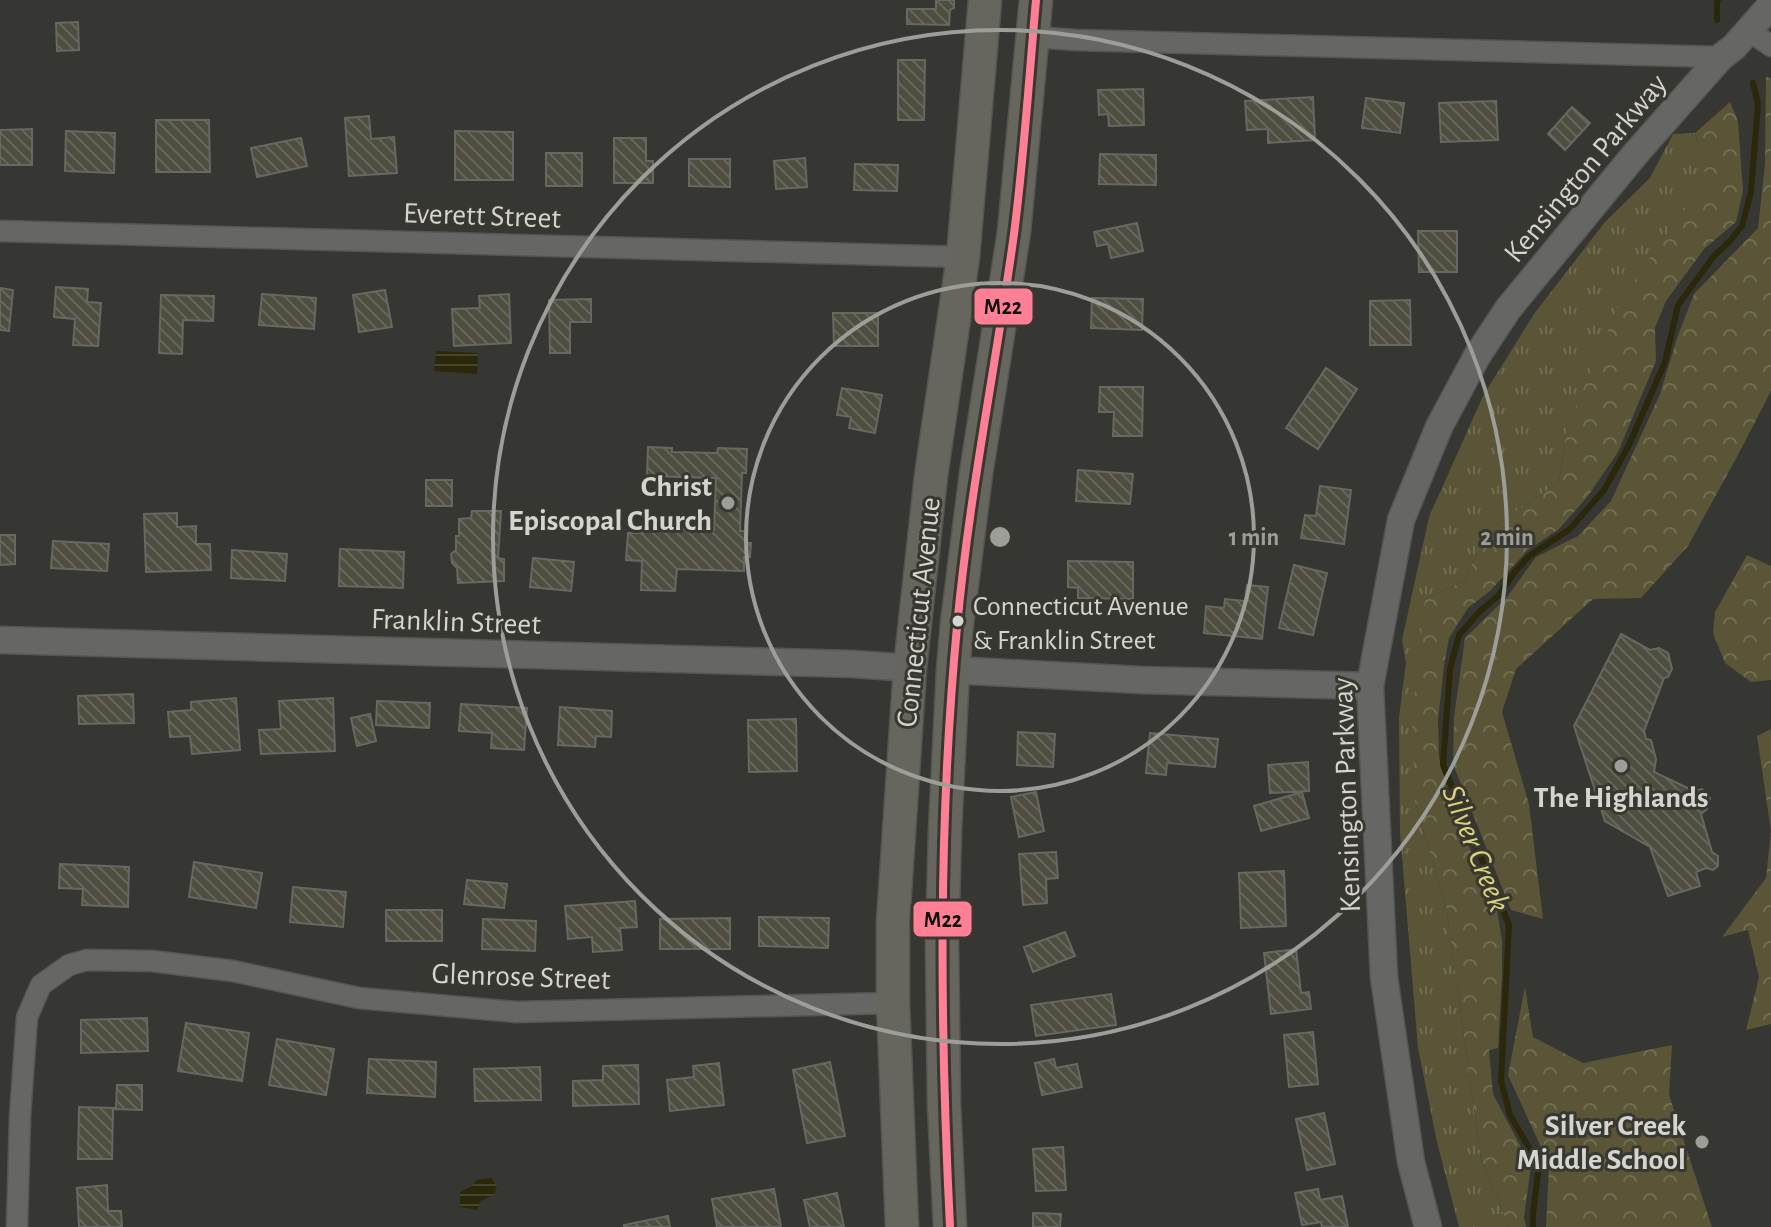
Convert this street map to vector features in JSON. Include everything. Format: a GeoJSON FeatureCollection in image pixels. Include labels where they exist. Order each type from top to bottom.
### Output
{"type":"FeatureCollection","features":[{"type":"Feature","properties":{"kind":"main road","name":"Connecticut Avenue"},"geometry":{"type":"LineString","coordinates":[[902,1227],[893,922],[910,668],[931,476],[963,257],[985,0]]}},
{"type":"Feature","properties":{"kind":"main road","name":"Connecticut Avenue"},"geometry":{"type":"LineString","coordinates":[[950,1227],[942,1003],[945,830],[953,670],[976,474],[1014,232],[1036,0]]}},
{"type":"Feature","properties":{"kind":"main road"},"geometry":{"type":"LineString","coordinates":[[923,544],[933,565],[928,631],[930,653],[939,665],[953,670]]}},
{"type":"Feature","properties":{"kind":"main road"},"geometry":{"type":"LineString","coordinates":[[910,668],[920,673],[929,706],[925,795],[945,830]]}},
{"type":"Feature","properties":{"kind":"street","name":"Kensington Parkway"},"geometry":{"type":"LineString","coordinates":[[1428,1227],[1411,1162],[1384,977],[1370,686],[1401,520],[1439,427],[1477,356],[1508,309],[1637,152],[1771,5]]}},
{"type":"Feature","properties":{"kind":"street"},"geometry":{"type":"LineString","coordinates":[[1748,30],[1771,46]]}},
{"type":"Feature","properties":{"kind":"street"},"geometry":{"type":"LineString","coordinates":[[1034,37],[1721,57]]}},
{"type":"Feature","properties":{"kind":"street","name":"Everett Street"},"geometry":{"type":"LineString","coordinates":[[0,231],[963,257]]}},
{"type":"Feature","properties":{"kind":"street","name":"Franklin Street"},"geometry":{"type":"LineString","coordinates":[[0,640],[910,668]]}},
{"type":"Feature","properties":{"kind":"street"},"geometry":{"type":"LineString","coordinates":[[953,670],[1141,680],[1370,686]]}},
{"type":"Feature","properties":{"kind":"street","name":"Glenrose Street"},"geometry":{"type":"LineString","coordinates":[[17,1227],[10,1116],[27,1017],[41,985],[69,965],[87,960],[152,961],[233,971],[359,998],[516,1012],[893,1003]]}},
{"type":"Feature","properties":{"kind":"green space"},"geometry":{"type":"Polygon","coordinates":[[[1766,76],[1771,79],[1771,391],[1688,546],[1641,598],[1593,599],[1516,669],[1502,712],[1529,804],[1543,919],[1511,910],[1453,764],[1454,717],[1465,638],[1507,597],[1536,557],[1578,536],[1611,501],[1660,394],[1694,294],[1758,228],[1765,164],[1766,76]]]}},
{"type":"Feature","properties":{"kind":"green space"},"geometry":{"type":"Polygon","coordinates":[[[1730,102],[1738,121],[1743,191],[1736,222],[1704,249],[1666,301],[1655,328],[1656,361],[1618,452],[1588,496],[1559,529],[1528,550],[1490,591],[1468,608],[1449,638],[1438,721],[1439,757],[1452,808],[1497,910],[1502,940],[1502,976],[1498,1048],[1489,1050],[1493,1094],[1531,1166],[1524,1217],[1526,1227],[1509,1227],[1481,1159],[1446,906],[1415,802],[1412,718],[1425,599],[1464,581],[1488,531],[1559,482],[1567,428],[1620,302],[1707,181],[1695,133],[1730,102]]]}},
{"type":"Feature","properties":{"kind":"green space"},"geometry":{"type":"Polygon","coordinates":[[[1695,133],[1708,181],[1672,226],[1567,428],[1559,482],[1488,531],[1464,581],[1425,599],[1415,802],[1446,906],[1481,1159],[1509,1227],[1459,1227],[1437,1142],[1418,1048],[1400,833],[1399,717],[1406,663],[1402,640],[1429,517],[1483,396],[1534,314],[1605,222],[1650,178],[1673,134],[1695,133]]]}},
{"type":"Feature","properties":{"kind":"green space"},"geometry":{"type":"Polygon","coordinates":[[[1747,555],[1771,566],[1771,680],[1751,682],[1725,663],[1713,633],[1715,612],[1747,555]]]}},
{"type":"Feature","properties":{"kind":"green space"},"geometry":{"type":"Polygon","coordinates":[[[1771,729],[1771,831],[1757,736],[1771,729]]]}},
{"type":"Feature","properties":{"kind":"green space"},"geometry":{"type":"Polygon","coordinates":[[[1771,831],[1771,1024],[1746,1030],[1759,977],[1748,930],[1722,937],[1766,878],[1771,831]]]}},
{"type":"Feature","properties":{"kind":"green space"},"geometry":{"type":"Polygon","coordinates":[[[1525,987],[1533,1037],[1583,1063],[1672,1045],[1669,1095],[1712,1227],[1546,1227],[1549,1165],[1508,1075],[1525,987]]]}},
{"type":"Feature","properties":{"kind":"shaded area"},"geometry":{"type":"Polygon","coordinates":[[[436,351],[478,353],[477,374],[434,371],[436,351]]]}},
{"type":"Feature","properties":{"kind":"shaded area"},"geometry":{"type":"Polygon","coordinates":[[[491,1178],[497,1186],[494,1195],[481,1201],[477,1210],[460,1207],[460,1192],[476,1180],[491,1178]]]}},
{"type":"Feature","properties":{"kind":"building"},"geometry":{"type":"Polygon","coordinates":[[[936,0],[954,0],[949,25],[907,24],[907,9],[936,9],[936,0]]]}},
{"type":"Feature","properties":{"kind":"building"},"geometry":{"type":"Polygon","coordinates":[[[78,22],[79,50],[57,51],[56,23],[78,22]]]}},
{"type":"Feature","properties":{"kind":"building"},"geometry":{"type":"Polygon","coordinates":[[[898,60],[925,60],[924,120],[898,120],[898,60]]]}},
{"type":"Feature","properties":{"kind":"building"},"geometry":{"type":"Polygon","coordinates":[[[1143,89],[1144,125],[1109,126],[1108,114],[1099,115],[1098,90],[1143,89]]]}},
{"type":"Feature","properties":{"kind":"building"},"geometry":{"type":"Polygon","coordinates":[[[1313,97],[1315,140],[1268,143],[1268,129],[1247,130],[1245,101],[1313,97]]]}},
{"type":"Feature","properties":{"kind":"building"},"geometry":{"type":"Polygon","coordinates":[[[1366,98],[1404,103],[1400,133],[1362,128],[1366,98]]]}},
{"type":"Feature","properties":{"kind":"building"},"geometry":{"type":"Polygon","coordinates":[[[1496,101],[1498,140],[1441,142],[1439,103],[1496,101]]]}},
{"type":"Feature","properties":{"kind":"building"},"geometry":{"type":"Polygon","coordinates":[[[1572,107],[1590,123],[1565,150],[1548,134],[1572,107]]]}},
{"type":"Feature","properties":{"kind":"building"},"geometry":{"type":"Polygon","coordinates":[[[369,116],[371,139],[394,137],[397,173],[349,176],[345,118],[369,116]]]}},
{"type":"Feature","properties":{"kind":"building"},"geometry":{"type":"Polygon","coordinates":[[[156,120],[209,120],[210,172],[156,172],[156,120]]]}},
{"type":"Feature","properties":{"kind":"building"},"geometry":{"type":"Polygon","coordinates":[[[32,129],[32,165],[0,165],[0,130],[32,129]]]}},
{"type":"Feature","properties":{"kind":"building"},"geometry":{"type":"Polygon","coordinates":[[[66,131],[115,133],[114,173],[65,171],[66,131]]]}},
{"type":"Feature","properties":{"kind":"building"},"geometry":{"type":"Polygon","coordinates":[[[455,131],[513,132],[513,180],[455,180],[455,131]]]}},
{"type":"Feature","properties":{"kind":"building"},"geometry":{"type":"Polygon","coordinates":[[[301,138],[307,166],[257,177],[251,148],[301,138]]]}},
{"type":"Feature","properties":{"kind":"building"},"geometry":{"type":"Polygon","coordinates":[[[614,138],[646,138],[646,161],[653,161],[653,183],[614,183],[614,138]]]}},
{"type":"Feature","properties":{"kind":"building"},"geometry":{"type":"Polygon","coordinates":[[[546,153],[582,153],[582,186],[546,186],[546,153]]]}},
{"type":"Feature","properties":{"kind":"building"},"geometry":{"type":"Polygon","coordinates":[[[1100,154],[1156,155],[1156,185],[1099,184],[1100,154]]]}},
{"type":"Feature","properties":{"kind":"building"},"geometry":{"type":"Polygon","coordinates":[[[805,158],[807,187],[776,189],[774,161],[805,158]]]}},
{"type":"Feature","properties":{"kind":"building"},"geometry":{"type":"Polygon","coordinates":[[[689,159],[730,159],[730,187],[689,186],[689,159]]]}},
{"type":"Feature","properties":{"kind":"building"},"geometry":{"type":"Polygon","coordinates":[[[855,164],[898,165],[897,191],[854,190],[855,164]]]}},
{"type":"Feature","properties":{"kind":"building"},"geometry":{"type":"Polygon","coordinates":[[[1137,223],[1143,251],[1111,258],[1108,244],[1097,246],[1094,232],[1137,223]]]}},
{"type":"Feature","properties":{"kind":"building"},"geometry":{"type":"Polygon","coordinates":[[[1418,231],[1457,231],[1457,272],[1419,272],[1418,231]]]}},
{"type":"Feature","properties":{"kind":"building"},"geometry":{"type":"Polygon","coordinates":[[[56,287],[88,289],[87,302],[101,303],[98,346],[73,345],[75,319],[54,317],[56,287]]]}},
{"type":"Feature","properties":{"kind":"building"},"geometry":{"type":"Polygon","coordinates":[[[0,288],[13,290],[9,331],[0,330],[0,288]]]}},
{"type":"Feature","properties":{"kind":"building"},"geometry":{"type":"Polygon","coordinates":[[[385,290],[392,327],[359,332],[353,295],[385,290]]]}},
{"type":"Feature","properties":{"kind":"building"},"geometry":{"type":"Polygon","coordinates":[[[262,294],[316,298],[314,329],[259,325],[262,294]]]}},
{"type":"Feature","properties":{"kind":"building"},"geometry":{"type":"Polygon","coordinates":[[[509,294],[511,343],[454,346],[452,309],[480,308],[479,296],[509,294]]]}},
{"type":"Feature","properties":{"kind":"building"},"geometry":{"type":"Polygon","coordinates":[[[161,295],[214,296],[213,321],[183,320],[182,354],[159,353],[161,295]]]}},
{"type":"Feature","properties":{"kind":"building"},"geometry":{"type":"Polygon","coordinates":[[[1092,298],[1143,299],[1142,330],[1091,328],[1092,298]]]}},
{"type":"Feature","properties":{"kind":"building"},"geometry":{"type":"Polygon","coordinates":[[[591,299],[591,322],[570,322],[570,353],[550,353],[549,300],[591,299]]]}},
{"type":"Feature","properties":{"kind":"building"},"geometry":{"type":"Polygon","coordinates":[[[1410,300],[1411,345],[1370,345],[1370,301],[1410,300]]]}},
{"type":"Feature","properties":{"kind":"building"},"geometry":{"type":"Polygon","coordinates":[[[833,313],[878,313],[878,346],[834,346],[833,313]]]}},
{"type":"Feature","properties":{"kind":"building"},"geometry":{"type":"Polygon","coordinates":[[[1326,368],[1357,389],[1318,449],[1286,428],[1326,368]]]}},
{"type":"Feature","properties":{"kind":"building"},"geometry":{"type":"Polygon","coordinates":[[[1100,387],[1143,387],[1142,436],[1113,436],[1114,412],[1099,412],[1100,387]]]}},
{"type":"Feature","properties":{"kind":"building"},"geometry":{"type":"Polygon","coordinates":[[[842,388],[882,395],[875,433],[849,428],[851,417],[837,415],[842,388]]]}},
{"type":"Feature","properties":{"kind":"building","name":"Christ Episcopal Church"},"geometry":{"type":"Polygon","coordinates":[[[648,447],[672,448],[672,452],[717,453],[718,448],[747,449],[746,473],[742,473],[740,531],[746,531],[745,543],[751,543],[750,557],[744,557],[744,571],[677,569],[675,591],[641,590],[642,561],[626,560],[628,533],[643,533],[643,528],[714,530],[716,478],[647,476],[648,447]]]}},
{"type":"Feature","properties":{"kind":"building"},"geometry":{"type":"Polygon","coordinates":[[[1078,470],[1133,474],[1130,504],[1076,501],[1078,470]]]}},
{"type":"Feature","properties":{"kind":"building"},"geometry":{"type":"Polygon","coordinates":[[[426,480],[452,480],[452,506],[426,506],[426,480]]]}},
{"type":"Feature","properties":{"kind":"building"},"geometry":{"type":"Polygon","coordinates":[[[1320,486],[1351,490],[1344,544],[1301,538],[1305,515],[1316,516],[1320,486]]]}},
{"type":"Feature","properties":{"kind":"building"},"geometry":{"type":"Polygon","coordinates":[[[472,511],[501,511],[498,558],[504,559],[504,581],[458,583],[457,568],[452,563],[451,554],[456,550],[459,519],[471,518],[472,511]]]}},
{"type":"Feature","properties":{"kind":"building"},"geometry":{"type":"Polygon","coordinates":[[[177,513],[177,527],[196,526],[196,544],[210,544],[211,570],[146,572],[144,514],[177,513]]]}},
{"type":"Feature","properties":{"kind":"building"},"geometry":{"type":"Polygon","coordinates":[[[0,535],[15,535],[15,564],[0,565],[0,535]]]}},
{"type":"Feature","properties":{"kind":"building"},"geometry":{"type":"Polygon","coordinates":[[[53,541],[109,544],[107,571],[51,568],[53,541]]]}},
{"type":"Feature","properties":{"kind":"building"},"geometry":{"type":"Polygon","coordinates":[[[340,549],[404,552],[403,588],[339,586],[340,549]]]}},
{"type":"Feature","properties":{"kind":"building"},"geometry":{"type":"Polygon","coordinates":[[[232,550],[287,554],[285,581],[231,578],[232,550]]]}},
{"type":"Feature","properties":{"kind":"building"},"geometry":{"type":"Polygon","coordinates":[[[533,558],[574,562],[571,591],[530,587],[533,558]]]}},
{"type":"Feature","properties":{"kind":"building"},"geometry":{"type":"Polygon","coordinates":[[[1068,561],[1133,562],[1133,599],[1078,598],[1078,588],[1068,587],[1068,561]]]}},
{"type":"Feature","properties":{"kind":"building"},"geometry":{"type":"Polygon","coordinates":[[[1294,565],[1327,573],[1313,635],[1279,628],[1294,565]]]}},
{"type":"Feature","properties":{"kind":"building"},"geometry":{"type":"Polygon","coordinates":[[[1247,585],[1268,587],[1262,639],[1204,633],[1206,606],[1224,608],[1225,599],[1245,601],[1247,585]]]}},
{"type":"Feature","properties":{"kind":"building","name":"The Highlands"},"geometry":{"type":"Polygon","coordinates":[[[1621,634],[1650,650],[1659,648],[1668,653],[1672,669],[1664,678],[1644,731],[1646,739],[1651,740],[1656,759],[1654,772],[1694,791],[1702,789],[1710,798],[1707,809],[1701,814],[1712,852],[1718,856],[1718,866],[1713,870],[1706,868],[1696,872],[1700,886],[1668,896],[1650,847],[1605,821],[1574,726],[1621,634]]]}},
{"type":"Feature","properties":{"kind":"building"},"geometry":{"type":"Polygon","coordinates":[[[133,694],[134,723],[79,724],[78,696],[133,694]]]}},
{"type":"Feature","properties":{"kind":"building"},"geometry":{"type":"Polygon","coordinates":[[[236,698],[240,750],[192,754],[190,736],[170,737],[168,712],[191,710],[191,702],[236,698]]]}},
{"type":"Feature","properties":{"kind":"building"},"geometry":{"type":"Polygon","coordinates":[[[333,698],[335,751],[261,754],[259,730],[281,729],[279,701],[333,698]]]}},
{"type":"Feature","properties":{"kind":"building"},"geometry":{"type":"Polygon","coordinates":[[[377,701],[430,703],[429,728],[376,725],[377,701]]]}},
{"type":"Feature","properties":{"kind":"building"},"geometry":{"type":"Polygon","coordinates":[[[461,704],[527,708],[524,750],[491,748],[492,733],[459,731],[461,704]]]}},
{"type":"Feature","properties":{"kind":"building"},"geometry":{"type":"Polygon","coordinates":[[[560,707],[612,711],[611,737],[596,736],[595,747],[558,745],[560,707]]]}},
{"type":"Feature","properties":{"kind":"building"},"geometry":{"type":"Polygon","coordinates":[[[370,714],[376,741],[357,746],[351,718],[370,714]]]}},
{"type":"Feature","properties":{"kind":"building"},"geometry":{"type":"Polygon","coordinates":[[[796,719],[797,771],[749,772],[748,720],[796,719]]]}},
{"type":"Feature","properties":{"kind":"building"},"geometry":{"type":"Polygon","coordinates":[[[1018,732],[1055,734],[1053,767],[1017,765],[1018,732]]]}},
{"type":"Feature","properties":{"kind":"building"},"geometry":{"type":"Polygon","coordinates":[[[1150,733],[1218,739],[1215,767],[1167,763],[1166,775],[1146,773],[1150,733]]]}},
{"type":"Feature","properties":{"kind":"building"},"geometry":{"type":"Polygon","coordinates":[[[1308,762],[1309,791],[1270,793],[1268,765],[1308,762]]]}},
{"type":"Feature","properties":{"kind":"building"},"geometry":{"type":"Polygon","coordinates":[[[1036,792],[1044,831],[1019,837],[1011,797],[1036,792]]]}},
{"type":"Feature","properties":{"kind":"building"},"geometry":{"type":"Polygon","coordinates":[[[1302,792],[1309,818],[1261,831],[1254,806],[1302,792]]]}},
{"type":"Feature","properties":{"kind":"building"},"geometry":{"type":"Polygon","coordinates":[[[1056,852],[1058,878],[1046,879],[1047,903],[1023,905],[1019,854],[1056,852]]]}},
{"type":"Feature","properties":{"kind":"building"},"geometry":{"type":"Polygon","coordinates":[[[194,862],[262,873],[256,908],[189,897],[194,862]]]}},
{"type":"Feature","properties":{"kind":"building"},"geometry":{"type":"Polygon","coordinates":[[[60,864],[129,867],[128,907],[82,905],[83,889],[59,888],[60,864]]]}},
{"type":"Feature","properties":{"kind":"building"},"geometry":{"type":"Polygon","coordinates":[[[1284,871],[1286,926],[1241,928],[1239,873],[1284,871]]]}},
{"type":"Feature","properties":{"kind":"building"},"geometry":{"type":"Polygon","coordinates":[[[467,880],[507,884],[504,908],[464,904],[467,880]]]}},
{"type":"Feature","properties":{"kind":"building"},"geometry":{"type":"Polygon","coordinates":[[[293,887],[346,892],[343,927],[290,922],[293,887]]]}},
{"type":"Feature","properties":{"kind":"building"},"geometry":{"type":"Polygon","coordinates":[[[635,901],[637,927],[620,928],[622,950],[593,952],[592,937],[568,939],[565,906],[635,901]]]}},
{"type":"Feature","properties":{"kind":"building"},"geometry":{"type":"Polygon","coordinates":[[[386,910],[442,910],[442,941],[386,941],[386,910]]]}},
{"type":"Feature","properties":{"kind":"building"},"geometry":{"type":"Polygon","coordinates":[[[759,917],[829,918],[828,948],[759,946],[759,917]]]}},
{"type":"Feature","properties":{"kind":"building"},"geometry":{"type":"Polygon","coordinates":[[[730,918],[730,949],[660,949],[660,919],[730,918]]]}},
{"type":"Feature","properties":{"kind":"building"},"geometry":{"type":"Polygon","coordinates":[[[483,919],[536,921],[535,951],[482,949],[483,919]]]}},
{"type":"Feature","properties":{"kind":"building"},"geometry":{"type":"Polygon","coordinates":[[[1065,932],[1075,956],[1033,972],[1024,947],[1065,932]]]}},
{"type":"Feature","properties":{"kind":"building"},"geometry":{"type":"Polygon","coordinates":[[[1296,949],[1301,993],[1309,992],[1311,1009],[1271,1014],[1264,953],[1296,949]]]}},
{"type":"Feature","properties":{"kind":"building"},"geometry":{"type":"Polygon","coordinates":[[[1111,994],[1116,1025],[1036,1036],[1031,1005],[1111,994]]]}},
{"type":"Feature","properties":{"kind":"building"},"geometry":{"type":"Polygon","coordinates":[[[147,1018],[148,1051],[81,1053],[81,1020],[147,1018]]]}},
{"type":"Feature","properties":{"kind":"building"},"geometry":{"type":"Polygon","coordinates":[[[186,1023],[249,1033],[242,1081],[178,1071],[186,1023]]]}},
{"type":"Feature","properties":{"kind":"building"},"geometry":{"type":"Polygon","coordinates":[[[1313,1032],[1318,1084],[1289,1087],[1284,1035],[1313,1032]]]}},
{"type":"Feature","properties":{"kind":"building"},"geometry":{"type":"Polygon","coordinates":[[[277,1039],[334,1049],[326,1095],[269,1085],[277,1039]]]}},
{"type":"Feature","properties":{"kind":"building"},"geometry":{"type":"Polygon","coordinates":[[[369,1059],[436,1062],[435,1097],[367,1093],[369,1059]]]}},
{"type":"Feature","properties":{"kind":"building"},"geometry":{"type":"Polygon","coordinates":[[[1054,1059],[1056,1068],[1077,1064],[1082,1087],[1042,1095],[1035,1063],[1054,1059]]]}},
{"type":"Feature","properties":{"kind":"building"},"geometry":{"type":"Polygon","coordinates":[[[830,1062],[845,1136],[807,1143],[793,1070],[830,1062]]]}},
{"type":"Feature","properties":{"kind":"building"},"geometry":{"type":"Polygon","coordinates":[[[719,1063],[724,1105],[670,1111],[667,1080],[694,1077],[693,1066],[719,1063]]]}},
{"type":"Feature","properties":{"kind":"building"},"geometry":{"type":"Polygon","coordinates":[[[638,1065],[639,1104],[573,1106],[573,1081],[603,1080],[603,1066],[638,1065]]]}},
{"type":"Feature","properties":{"kind":"building"},"geometry":{"type":"Polygon","coordinates":[[[540,1067],[541,1100],[475,1101],[474,1069],[540,1067]]]}},
{"type":"Feature","properties":{"kind":"building"},"geometry":{"type":"Polygon","coordinates":[[[117,1085],[142,1085],[142,1110],[113,1109],[112,1159],[78,1159],[79,1107],[116,1108],[117,1085]]]}},
{"type":"Feature","properties":{"kind":"building"},"geometry":{"type":"Polygon","coordinates":[[[1324,1113],[1335,1164],[1307,1170],[1296,1119],[1324,1113]]]}},
{"type":"Feature","properties":{"kind":"building"},"geometry":{"type":"Polygon","coordinates":[[[1063,1147],[1066,1190],[1036,1191],[1033,1149],[1063,1147]]]}},
{"type":"Feature","properties":{"kind":"building"},"geometry":{"type":"Polygon","coordinates":[[[107,1185],[108,1211],[121,1211],[122,1227],[79,1227],[77,1188],[107,1185]]]}},
{"type":"Feature","properties":{"kind":"building"},"geometry":{"type":"Polygon","coordinates":[[[774,1189],[781,1227],[717,1227],[712,1199],[774,1189]]]}},
{"type":"Feature","properties":{"kind":"building"},"geometry":{"type":"Polygon","coordinates":[[[1318,1189],[1320,1200],[1342,1196],[1348,1227],[1322,1227],[1321,1222],[1302,1225],[1295,1193],[1318,1189]]]}},
{"type":"Feature","properties":{"kind":"building"},"geometry":{"type":"Polygon","coordinates":[[[837,1193],[844,1227],[810,1227],[804,1200],[837,1193]]]}},
{"type":"Feature","properties":{"kind":"building"},"geometry":{"type":"Polygon","coordinates":[[[1033,1213],[1061,1214],[1060,1227],[1033,1227],[1033,1213]]]}},
{"type":"Feature","properties":{"kind":"building"},"geometry":{"type":"Polygon","coordinates":[[[668,1216],[670,1227],[624,1227],[624,1225],[668,1216]]]}},
{"type":"Feature","properties":{"kind":"waterway","name":"Silver Creek"},"geometry":{"type":"LineString","coordinates":[[1717,20],[1718,0]]}},
{"type":"Feature","properties":{"kind":"waterway","name":"Silver Creek"},"geometry":{"type":"LineString","coordinates":[[1533,1227],[1539,1165],[1510,1115],[1501,1081],[1509,925],[1443,765],[1450,669],[1459,635],[1498,596],[1529,556],[1570,529],[1604,490],[1629,445],[1665,362],[1678,305],[1714,256],[1742,226],[1751,192],[1758,104],[1753,83]]}},
{"type":"Feature","properties":{"kind":"transit line","name":"M22"},"geometry":{"type":"LineString","coordinates":[[950,1227],[944,1077],[943,927],[951,702],[968,528],[1018,205],[1036,0]]}},
{"type":"Feature","properties":{"kind":"place","name":"Christ Episcopal Church"},"geometry":{"type":"Point","coordinates":[728,503]}},
{"type":"Feature","properties":{"kind":"place","name":"Connecticut Avenue & Franklin Street"},"geometry":{"type":"Point","coordinates":[958,621]}},
{"type":"Feature","properties":{"kind":"place","name":"The Highlands"},"geometry":{"type":"Point","coordinates":[1621,766]}},
{"type":"Feature","properties":{"kind":"place","name":"Silver Creek Middle School"},"geometry":{"type":"Point","coordinates":[1702,1142]}}]}
